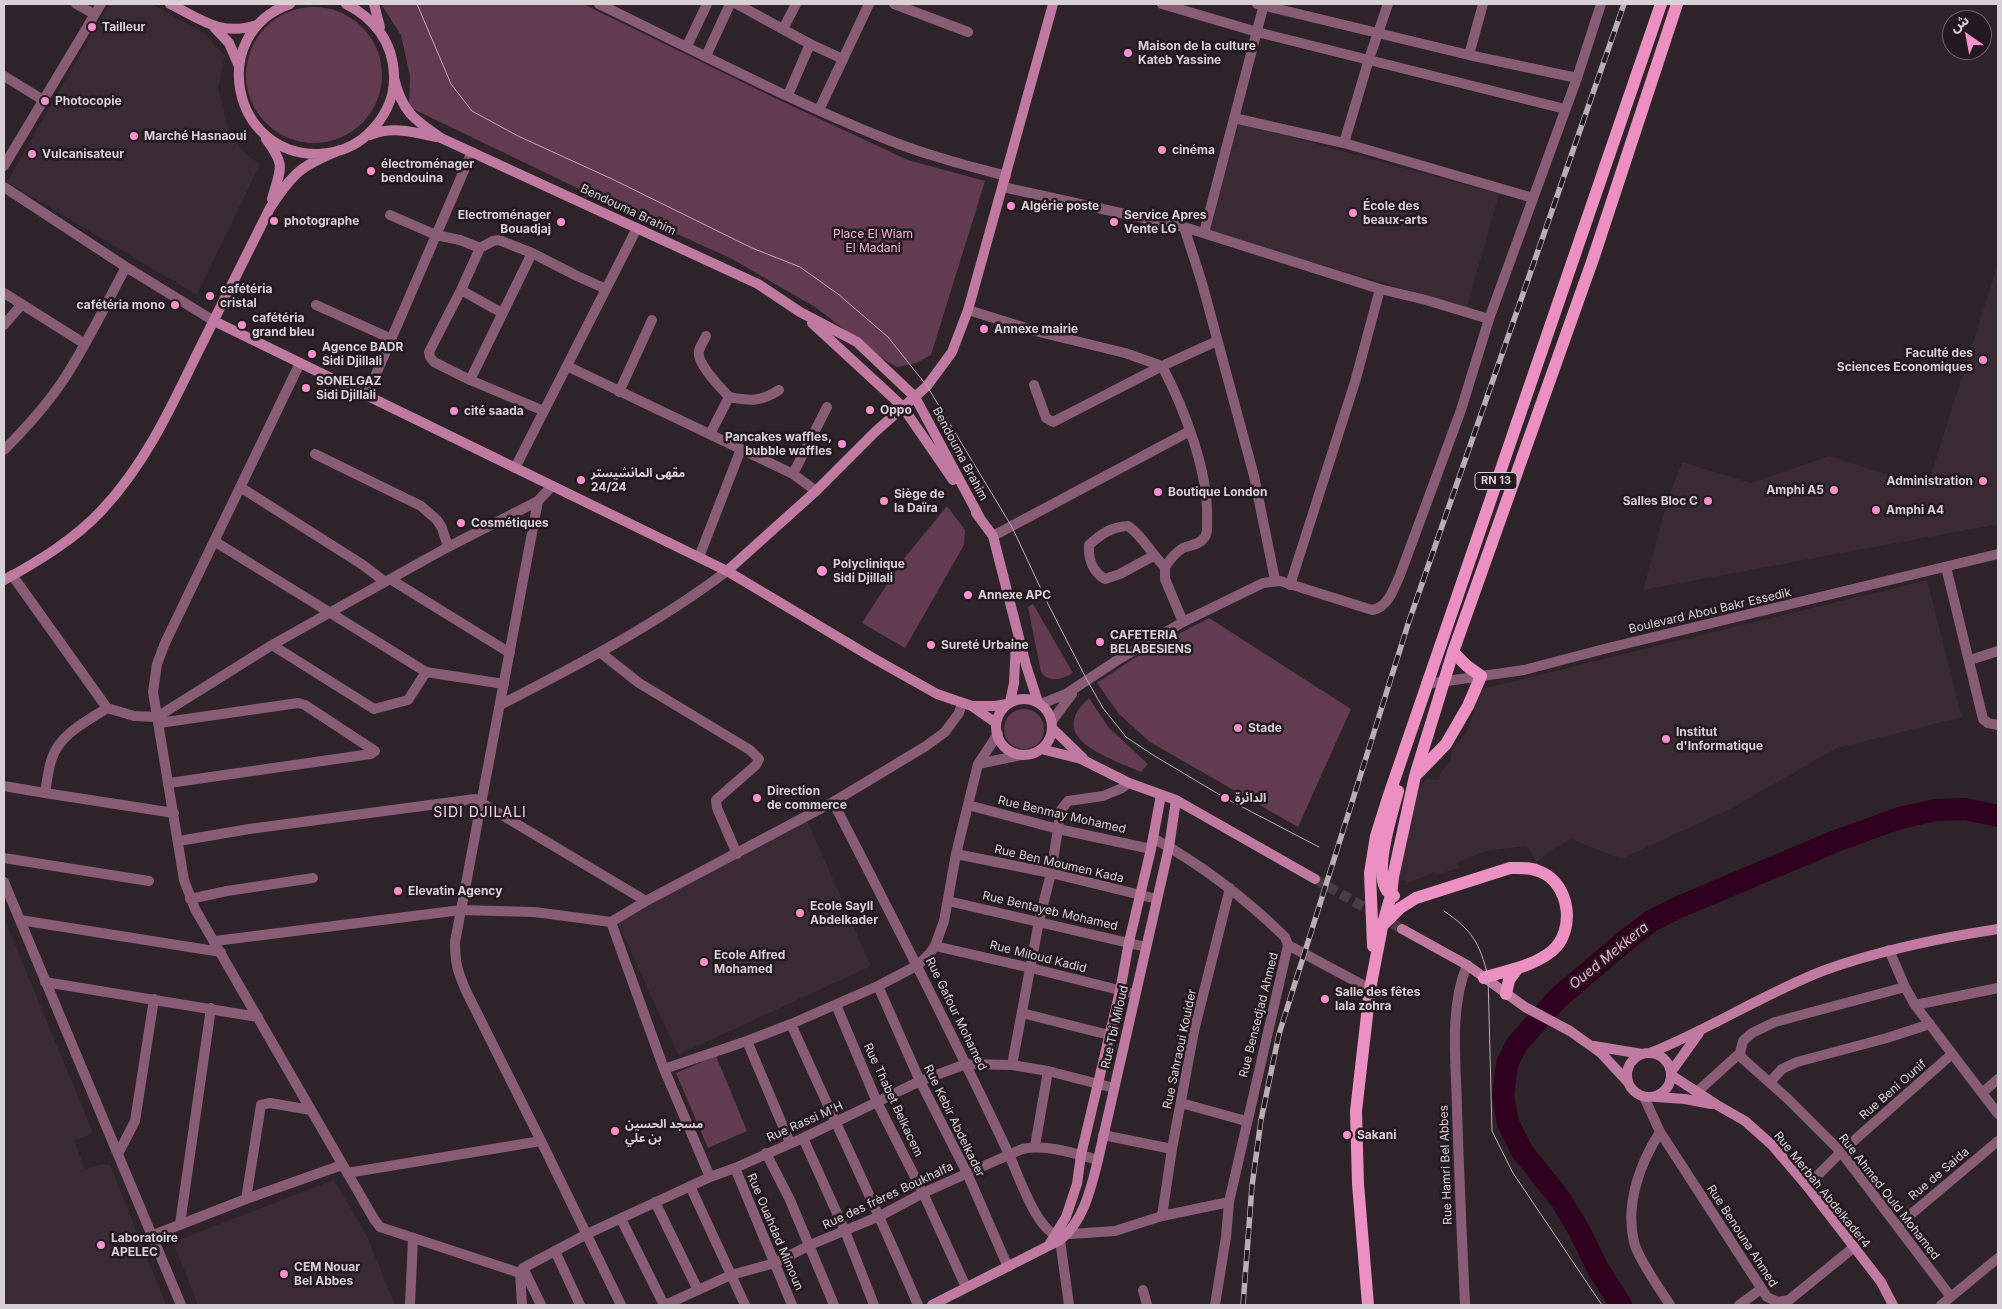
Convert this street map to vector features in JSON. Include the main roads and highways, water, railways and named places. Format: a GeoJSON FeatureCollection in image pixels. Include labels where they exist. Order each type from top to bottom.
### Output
{"type":"FeatureCollection","features":[{"type":"Feature","properties":{"kind":"main road"},"geometry":{"type":"LineString","coordinates":[[170,4],[211,24],[238,30],[258,24]]}},
{"type":"Feature","properties":{"kind":"main road"},"geometry":{"type":"LineString","coordinates":[[270,208],[281,164],[278,156],[246,111],[239,88],[239,65],[244,47],[258,24],[278,8],[290,4]]}},
{"type":"Feature","properties":{"kind":"main road"},"geometry":{"type":"LineString","coordinates":[[346,4],[360,11],[373,22],[383,35]]}},
{"type":"Feature","properties":{"kind":"main road"},"geometry":{"type":"LineString","coordinates":[[374,4],[383,35],[390,50],[398,94],[406,109],[417,122],[441,138]]}},
{"type":"Feature","properties":{"kind":"main road"},"geometry":{"type":"LineString","coordinates":[[727,571],[816,491],[902,406],[927,386],[952,352],[968,310],[1053,4]]}},
{"type":"Feature","properties":{"kind":"main road","name":"RN 13"},"geometry":{"type":"LineString","coordinates":[[1374,966],[1370,882],[1371,862],[1385,808],[1661,4]]}},
{"type":"Feature","properties":{"kind":"main road","name":"RN 13"},"geometry":{"type":"LineString","coordinates":[[1374,966],[1391,895],[1393,877],[1415,776],[1443,683],[1593,259],[1677,4]]}},
{"type":"Feature","properties":{"kind":"main road"},"geometry":{"type":"LineString","coordinates":[[211,24],[229,42],[239,65]]}},
{"type":"Feature","properties":{"kind":"main road"},"geometry":{"type":"LineString","coordinates":[[364,137],[378,122],[389,105],[394,78]]}},
{"type":"Feature","properties":{"kind":"main road"},"geometry":{"type":"LineString","coordinates":[[8,578],[73,536],[102,510],[129,478],[162,426],[270,208],[288,180],[314,160],[380,131],[395,129],[441,138]]}},
{"type":"Feature","properties":{"kind":"main road"},"geometry":{"type":"LineString","coordinates":[[259,130],[270,140],[297,152],[326,154],[340,150]]}},
{"type":"Feature","properties":{"kind":"main road","name":"Bendouma Brahim"},"geometry":{"type":"LineString","coordinates":[[441,138],[758,284],[800,312],[857,342],[915,397],[980,518]]}},
{"type":"Feature","properties":{"kind":"main road","name":"Bendouma Brahim"},"geometry":{"type":"LineString","coordinates":[[800,312],[902,406],[993,536],[1026,665],[1040,703]]}},
{"type":"Feature","properties":{"kind":"main road"},"geometry":{"type":"LineString","coordinates":[[214,321],[727,571],[873,658],[937,694],[967,705],[996,723]]}},
{"type":"Feature","properties":{"kind":"main road","name":"Bendouma Brahim"},"geometry":{"type":"LineString","coordinates":[[1009,703],[1014,683],[1016,627]]}},
{"type":"Feature","properties":{"kind":"main road"},"geometry":{"type":"LineString","coordinates":[[1415,776],[1446,744],[1468,706],[1481,676],[1454,652]]}},
{"type":"Feature","properties":{"kind":"main road"},"geometry":{"type":"LineString","coordinates":[[967,705],[984,707],[1009,703],[1022,698],[1040,703],[1050,713],[1052,725],[1049,740],[1041,749],[1028,755],[1020,755],[1005,747],[998,734],[996,723],[998,716],[1009,703]]}},
{"type":"Feature","properties":{"kind":"main road"},"geometry":{"type":"LineString","coordinates":[[1052,725],[1070,747],[1090,763]]}},
{"type":"Feature","properties":{"kind":"main road"},"geometry":{"type":"LineString","coordinates":[[1041,749],[1071,756],[1090,763],[1129,783],[1176,800],[1315,879]]}},
{"type":"Feature","properties":{"kind":"main road"},"geometry":{"type":"LineString","coordinates":[[1402,758],[1402,773],[1381,868],[1384,886],[1391,895],[1416,898]]}},
{"type":"Feature","properties":{"kind":"main road"},"geometry":{"type":"LineString","coordinates":[[932,1305],[1008,1267],[1058,1238],[1072,1203],[1077,1184],[1081,1155],[1120,991],[1161,795]]}},
{"type":"Feature","properties":{"kind":"main road","name":"Rue Tbi Miloud"},"geometry":{"type":"LineString","coordinates":[[1058,1238],[1084,1207],[1098,1160],[1169,847],[1176,800]]}},
{"type":"Feature","properties":{"kind":"main road"},"geometry":{"type":"LineString","coordinates":[[1382,927],[1400,908],[1416,898],[1510,868],[1534,869],[1549,876],[1562,896],[1568,915],[1566,928],[1553,950],[1531,964],[1484,978]]}},
{"type":"Feature","properties":{"kind":"main road"},"geometry":{"type":"LineString","coordinates":[[1402,929],[1467,965],[1525,1007],[1570,1030],[1610,1062],[1628,1081],[1634,1091],[1649,1097],[1685,1099],[1717,1105]]}},
{"type":"Feature","properties":{"kind":"main road"},"geometry":{"type":"LineString","coordinates":[[1628,1081],[1628,1068],[1631,1062],[1702,1031],[1782,989],[1825,971],[1889,950],[1998,929]]}},
{"type":"Feature","properties":{"kind":"main road"},"geometry":{"type":"LineString","coordinates":[[1368,1305],[1358,1184],[1356,1126],[1374,966]]}},
{"type":"Feature","properties":{"kind":"main road"},"geometry":{"type":"LineString","coordinates":[[1506,994],[1509,980],[1518,968]]}},
{"type":"Feature","properties":{"kind":"main road"},"geometry":{"type":"LineString","coordinates":[[1649,1097],[1666,1089],[1671,1073],[1702,1031]]}},
{"type":"Feature","properties":{"kind":"main road"},"geometry":{"type":"LineString","coordinates":[[1590,1045],[1646,1054],[1664,1059],[1671,1073]]}},
{"type":"Feature","properties":{"kind":"main road","name":"Rue Merbah Abdelkader4"},"geometry":{"type":"LineString","coordinates":[[1671,1073],[1697,1092],[1756,1129],[1772,1144],[1881,1282],[1893,1305]]}},
{"type":"Feature","properties":{"kind":"waterway","name":"Oued Mekkera"},"geometry":{"type":"LineString","coordinates":[[1621,1305],[1598,1269],[1580,1232],[1561,1200],[1522,1151],[1508,1123],[1503,1096],[1507,1064],[1517,1044],[1558,998],[1625,941],[1651,921],[1679,907],[1836,841],[1900,818],[1936,810],[1965,809],[1998,816]]}},
{"type":"Feature","properties":{"kind":"tunnel"},"geometry":{"type":"LineString","coordinates":[[1315,879],[1402,929]]}},
{"type":"Feature","properties":{"kind":"tram line"},"geometry":{"type":"LineString","coordinates":[[417,4],[451,84],[472,111],[518,136],[612,179],[752,248],[800,267],[838,294],[888,337],[927,386],[1012,527],[1048,604],[1087,680],[1103,708],[1126,737],[1225,798],[1319,847]]}},
{"type":"Feature","properties":{"kind":"tram line"},"geometry":{"type":"LineString","coordinates":[[1444,911],[1462,925],[1474,938],[1488,976],[1492,1131],[1513,1173],[1602,1305]]}},
{"type":"Feature","properties":{"kind":"railway"},"geometry":{"type":"LineString","coordinates":[[1243,1305],[1252,1186],[1261,1120],[1279,1034],[1409,621],[1624,4]]}},
{"type":"Feature","properties":{"kind":"place","name":"Tailleur"},"geometry":{"type":"Point","coordinates":[92,27]}},
{"type":"Feature","properties":{"kind":"place","name":"Maison de la culture Kateb Yassine"},"geometry":{"type":"Point","coordinates":[1128,53]}},
{"type":"Feature","properties":{"kind":"place","name":"Photocopie"},"geometry":{"type":"Point","coordinates":[45,101]}},
{"type":"Feature","properties":{"kind":"place","name":"Marché Hasnaoui"},"geometry":{"type":"Point","coordinates":[134,136]}},
{"type":"Feature","properties":{"kind":"place","name":"cinéma"},"geometry":{"type":"Point","coordinates":[1162,150]}},
{"type":"Feature","properties":{"kind":"place","name":"Vulcanisateur"},"geometry":{"type":"Point","coordinates":[32,154]}},
{"type":"Feature","properties":{"kind":"place","name":"électroménager bendouina"},"geometry":{"type":"Point","coordinates":[371,171]}},
{"type":"Feature","properties":{"kind":"place","name":"Algérie poste"},"geometry":{"type":"Point","coordinates":[1011,206]}},
{"type":"Feature","properties":{"kind":"place","name":"École des beaux-arts"},"geometry":{"type":"Point","coordinates":[1353,213]}},
{"type":"Feature","properties":{"kind":"place","name":"photographe"},"geometry":{"type":"Point","coordinates":[274,221]}},
{"type":"Feature","properties":{"kind":"place","name":"Electroménager Bouadjaj"},"geometry":{"type":"Point","coordinates":[561,222]}},
{"type":"Feature","properties":{"kind":"place","name":"Service Apres Vente LG"},"geometry":{"type":"Point","coordinates":[1114,222]}},
{"type":"Feature","properties":{"kind":"place","name":"cafétéria cristal"},"geometry":{"type":"Point","coordinates":[210,296]}},
{"type":"Feature","properties":{"kind":"place","name":"cafétéria mono"},"geometry":{"type":"Point","coordinates":[175,305]}},
{"type":"Feature","properties":{"kind":"place","name":"cafétéria grand bleu"},"geometry":{"type":"Point","coordinates":[242,325]}},
{"type":"Feature","properties":{"kind":"place","name":"Annexe mairie"},"geometry":{"type":"Point","coordinates":[984,329]}},
{"type":"Feature","properties":{"kind":"place","name":"Agence BADR Sidi Djillali"},"geometry":{"type":"Point","coordinates":[312,354]}},
{"type":"Feature","properties":{"kind":"place","name":"Faculté des Sciences Economiques"},"geometry":{"type":"Point","coordinates":[1983,360]}},
{"type":"Feature","properties":{"kind":"place","name":"SONELGAZ Sidi Djillali"},"geometry":{"type":"Point","coordinates":[306,388]}},
{"type":"Feature","properties":{"kind":"place","name":"Oppo"},"geometry":{"type":"Point","coordinates":[870,410]}},
{"type":"Feature","properties":{"kind":"place","name":"cité saada"},"geometry":{"type":"Point","coordinates":[454,411]}},
{"type":"Feature","properties":{"kind":"place","name":"Pancakes waffles, bubble waffles"},"geometry":{"type":"Point","coordinates":[842,444]}},
{"type":"Feature","properties":{"kind":"place","name":"مقهى المانشيستر 24/24"},"geometry":{"type":"Point","coordinates":[581,480]}},
{"type":"Feature","properties":{"kind":"place","name":"Administration"},"geometry":{"type":"Point","coordinates":[1983,481]}},
{"type":"Feature","properties":{"kind":"place","name":"Amphi A5"},"geometry":{"type":"Point","coordinates":[1834,490]}},
{"type":"Feature","properties":{"kind":"place","name":"Boutique London"},"geometry":{"type":"Point","coordinates":[1158,492]}},
{"type":"Feature","properties":{"kind":"place","name":"Siège de la Daïra"},"geometry":{"type":"Point","coordinates":[884,501]}},
{"type":"Feature","properties":{"kind":"place","name":"Salles Bloc C"},"geometry":{"type":"Point","coordinates":[1708,501]}},
{"type":"Feature","properties":{"kind":"place","name":"Amphi A4"},"geometry":{"type":"Point","coordinates":[1876,510]}},
{"type":"Feature","properties":{"kind":"place","name":"Cosmétiques"},"geometry":{"type":"Point","coordinates":[461,523]}},
{"type":"Feature","properties":{"kind":"place","name":"Polyclinique Sidi Djillali"},"geometry":{"type":"Point","coordinates":[822,571]}},
{"type":"Feature","properties":{"kind":"place","name":"Annexe APC"},"geometry":{"type":"Point","coordinates":[968,595]}},
{"type":"Feature","properties":{"kind":"place","name":"CAFETERIA BELABESIENS"},"geometry":{"type":"Point","coordinates":[1100,642]}},
{"type":"Feature","properties":{"kind":"place","name":"Sureté Urbaine"},"geometry":{"type":"Point","coordinates":[931,645]}},
{"type":"Feature","properties":{"kind":"place","name":"Stade"},"geometry":{"type":"Point","coordinates":[1238,728]}},
{"type":"Feature","properties":{"kind":"place","name":"Institut d'Informatique"},"geometry":{"type":"Point","coordinates":[1666,739]}},
{"type":"Feature","properties":{"kind":"place","name":"Direction de commerce"},"geometry":{"type":"Point","coordinates":[757,798]}},
{"type":"Feature","properties":{"kind":"place","name":"الدائرة"},"geometry":{"type":"Point","coordinates":[1225,798]}},
{"type":"Feature","properties":{"kind":"place","name":"Elevatin Agency"},"geometry":{"type":"Point","coordinates":[398,891]}},
{"type":"Feature","properties":{"kind":"place","name":"Ecole Sayll Abdelkader"},"geometry":{"type":"Point","coordinates":[800,913]}},
{"type":"Feature","properties":{"kind":"place","name":"Ecole Alfred Mohamed"},"geometry":{"type":"Point","coordinates":[704,962]}},
{"type":"Feature","properties":{"kind":"place","name":"Salle des fêtes lala zohra"},"geometry":{"type":"Point","coordinates":[1325,999]}},
{"type":"Feature","properties":{"kind":"place","name":"مسجد الحسين بن علي"},"geometry":{"type":"Point","coordinates":[615,1131]}},
{"type":"Feature","properties":{"kind":"place","name":"Sakani"},"geometry":{"type":"Point","coordinates":[1347,1135]}},
{"type":"Feature","properties":{"kind":"place","name":"Laboratoire APELEC"},"geometry":{"type":"Point","coordinates":[101,1245]}},
{"type":"Feature","properties":{"kind":"place","name":"CEM Nouar Bel Abbes"},"geometry":{"type":"Point","coordinates":[284,1274]}},
{"type":"Feature","properties":{"kind":"district","name":"SIDI DJILALI"},"geometry":{"type":"Point","coordinates":[480,813]}},
{"type":"Feature","properties":{"kind":"park label","name":"Place El Wiam El Madani"},"geometry":{"type":"Point","coordinates":[873,241]}}]}
